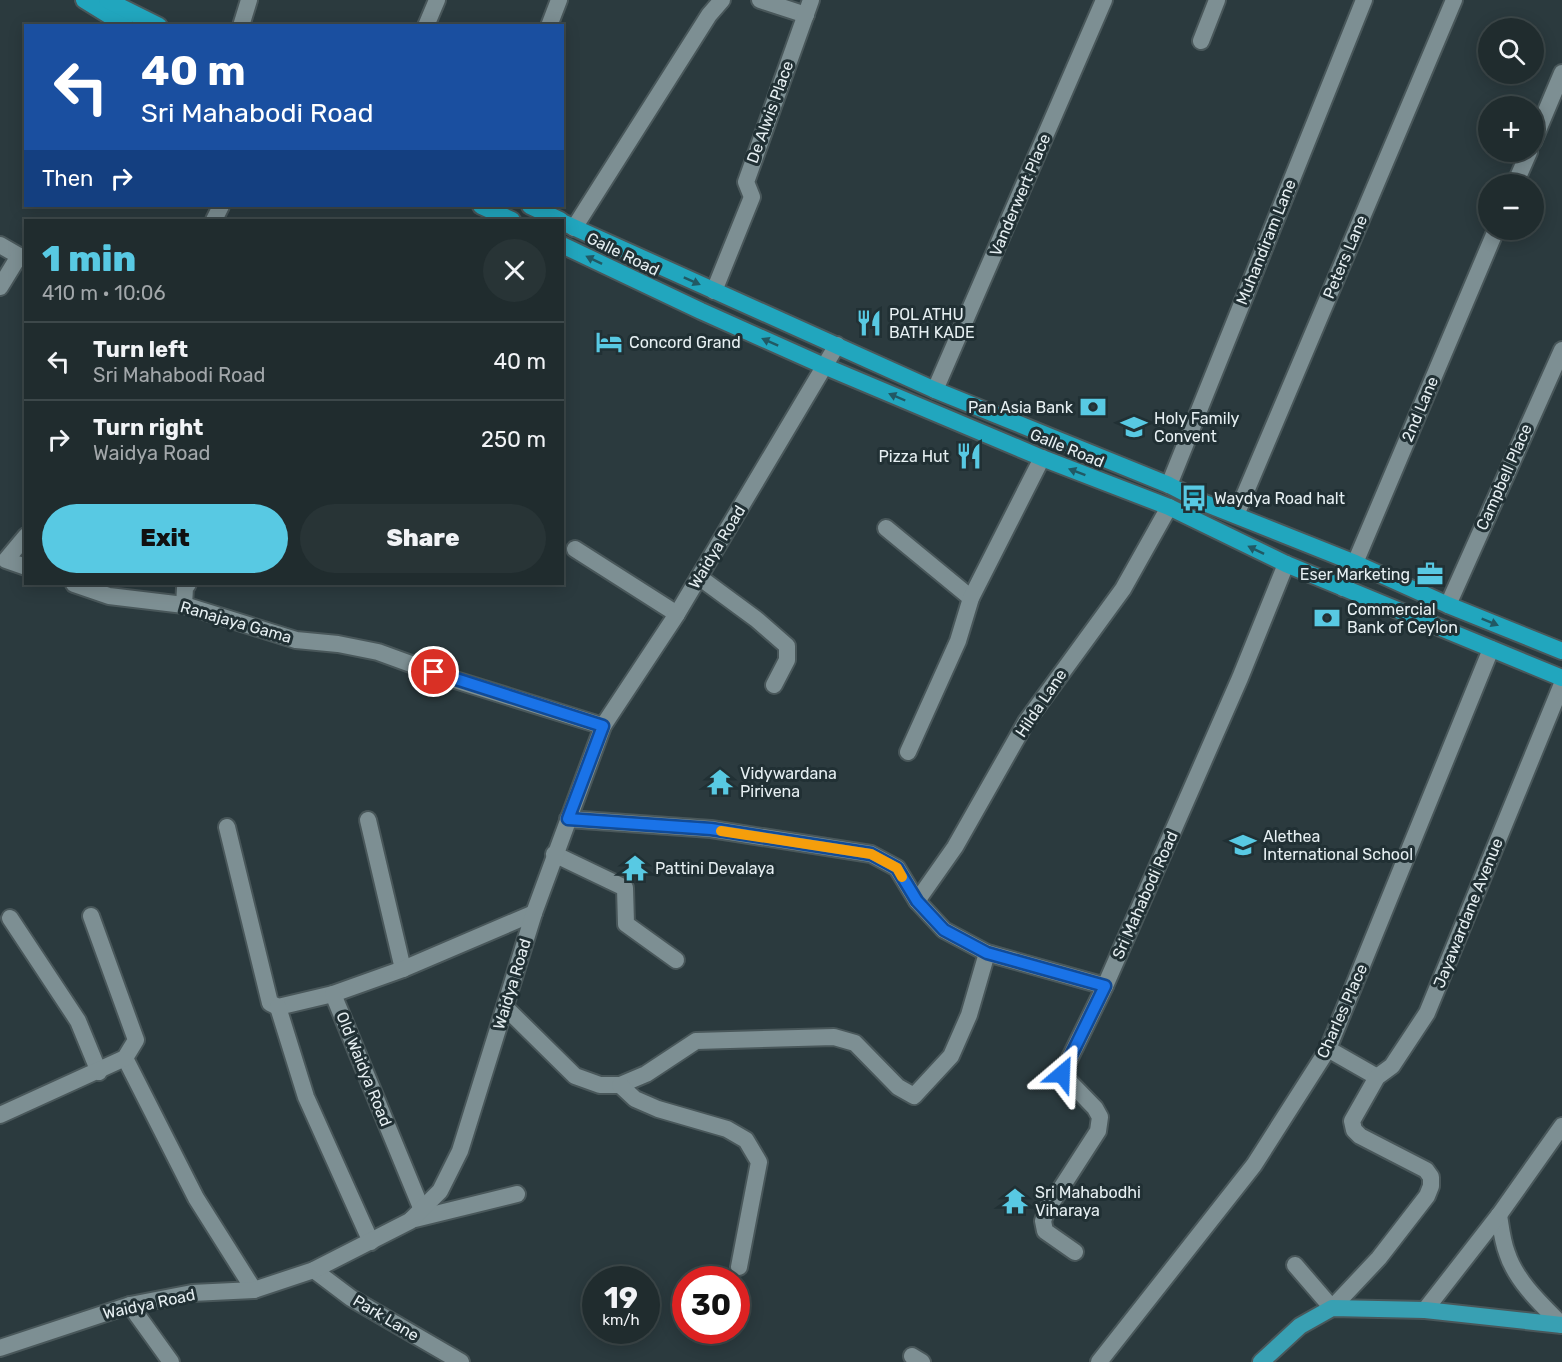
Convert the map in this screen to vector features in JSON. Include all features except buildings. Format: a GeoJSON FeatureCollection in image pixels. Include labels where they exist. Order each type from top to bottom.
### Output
{"type":"FeatureCollection","features":[{"type":"Feature","properties":{"kind":"highway"},"geometry":{"type":"LineString","coordinates":[[84,0],[123,24]]}},
{"type":"Feature","properties":{"kind":"highway"},"geometry":{"type":"LineString","coordinates":[[107,0],[155,24]]}},
{"type":"Feature","properties":{"kind":"highway"},"geometry":{"type":"LineString","coordinates":[[483,207],[510,219]]}},
{"type":"Feature","properties":{"kind":"highway","name":"Galle Road"},"geometry":{"type":"LineString","coordinates":[[532,207],[558,219]]}},
{"type":"Feature","properties":{"kind":"highway","name":"Galle Road"},"geometry":{"type":"LineString","coordinates":[[566,223],[935,390],[1170,485],[1202,502],[1355,563],[1448,604],[1561,647]]}},
{"type":"Feature","properties":{"kind":"highway","name":"Galle Road"},"geometry":{"type":"LineString","coordinates":[[564,246],[701,312],[824,366],[1042,458],[1169,507],[1286,564],[1562,678]]}},
{"type":"Feature","properties":{"kind":"main road"},"geometry":{"type":"LineString","coordinates":[[1261,1362],[1300,1326],[1332,1308],[1425,1310],[1562,1325]]}},
{"type":"Feature","properties":{"kind":"street"},"geometry":{"type":"LineString","coordinates":[[242,24],[249,0]]}},
{"type":"Feature","properties":{"kind":"street"},"geometry":{"type":"LineString","coordinates":[[427,24],[437,0]]}},
{"type":"Feature","properties":{"kind":"street"},"geometry":{"type":"LineString","coordinates":[[550,24],[559,0]]}},
{"type":"Feature","properties":{"kind":"street"},"geometry":{"type":"LineString","coordinates":[[566,223],[709,15],[722,0]]}},
{"type":"Feature","properties":{"kind":"street"},"geometry":{"type":"LineString","coordinates":[[760,0],[808,7]]}},
{"type":"Feature","properties":{"kind":"street","name":"Vanderwert Place"},"geometry":{"type":"LineString","coordinates":[[935,390],[1104,0]]}},
{"type":"Feature","properties":{"kind":"street"},"geometry":{"type":"LineString","coordinates":[[1201,41],[1216,0]]}},
{"type":"Feature","properties":{"kind":"street","name":"Muhandiram Lane"},"geometry":{"type":"LineString","coordinates":[[1170,485],[1364,0]]}},
{"type":"Feature","properties":{"kind":"street","name":"Peters Lane"},"geometry":{"type":"LineString","coordinates":[[1236,515],[1454,0]]}},
{"type":"Feature","properties":{"kind":"street","name":"De Alwis Place"},"geometry":{"type":"LineString","coordinates":[[714,291],[752,197],[746,182],[808,7]]}},
{"type":"Feature","properties":{"kind":"street"},"geometry":{"type":"LineString","coordinates":[[1544,116],[1562,73]]}},
{"type":"Feature","properties":{"kind":"street","name":"2nd Lane"},"geometry":{"type":"LineString","coordinates":[[1343,588],[1492,240]]}},
{"type":"Feature","properties":{"kind":"street"},"geometry":{"type":"LineString","coordinates":[[0,244],[22,258],[0,287]]}},
{"type":"Feature","properties":{"kind":"street","name":"Waidya Road"},"geometry":{"type":"LineString","coordinates":[[0,1348],[129,1305],[192,1293],[254,1290],[314,1270],[371,1242],[416,1215],[440,1191],[460,1151],[554,854],[603,726],[677,614],[837,345]]}},
{"type":"Feature","properties":{"kind":"street","name":"Campbell Place"},"geometry":{"type":"LineString","coordinates":[[1448,604],[1562,350]]}},
{"type":"Feature","properties":{"kind":"street"},"geometry":{"type":"LineString","coordinates":[[908,752],[958,641],[971,598],[1042,458]]}},
{"type":"Feature","properties":{"kind":"street","name":"Hilda Lane"},"geometry":{"type":"LineString","coordinates":[[917,901],[955,847],[1026,722],[1123,589],[1169,507]]}},
{"type":"Feature","properties":{"kind":"street"},"geometry":{"type":"LineString","coordinates":[[886,528],[971,598]]}},
{"type":"Feature","properties":{"kind":"street"},"geometry":{"type":"LineString","coordinates":[[3,564],[24,538]]}},
{"type":"Feature","properties":{"kind":"street"},"geometry":{"type":"LineString","coordinates":[[575,549],[677,614]]}},
{"type":"Feature","properties":{"kind":"street"},"geometry":{"type":"LineString","coordinates":[[3,564],[24,567]]}},
{"type":"Feature","properties":{"kind":"street","name":"Sri Mahabodi Road"},"geometry":{"type":"LineString","coordinates":[[1075,1252],[1045,1231],[1043,1221],[1047,1210],[1098,1131],[1100,1117],[1095,1108],[1062,1074],[1105,986],[1240,678],[1286,564]]}},
{"type":"Feature","properties":{"kind":"street"},"geometry":{"type":"LineString","coordinates":[[699,577],[756,619],[787,646],[787,660],[774,686]]}},
{"type":"Feature","properties":{"kind":"street","name":"Ranajaya Gama"},"geometry":{"type":"LineString","coordinates":[[77,585],[109,596],[184,605],[296,640],[338,644],[378,652],[453,679],[603,726]]}},
{"type":"Feature","properties":{"kind":"street"},"geometry":{"type":"LineString","coordinates":[[184,605],[187,585]]}},
{"type":"Feature","properties":{"kind":"street","name":"Charles Place"},"geometry":{"type":"LineString","coordinates":[[1099,1362],[1254,1165],[1328,1049],[1491,648]]}},
{"type":"Feature","properties":{"kind":"street","name":"Jayawardane Avenue"},"geometry":{"type":"LineString","coordinates":[[1332,1308],[1379,1258],[1427,1196],[1431,1186],[1431,1177],[1426,1170],[1360,1136],[1354,1130],[1352,1121],[1377,1077],[1392,1066],[1427,1013],[1562,684]]}},
{"type":"Feature","properties":{"kind":"street"},"geometry":{"type":"LineString","coordinates":[[568,819],[711,829],[871,854],[897,868],[917,901],[944,930],[987,953],[1105,986]]}},
{"type":"Feature","properties":{"kind":"street"},"geometry":{"type":"LineString","coordinates":[[368,820],[403,969]]}},
{"type":"Feature","properties":{"kind":"street"},"geometry":{"type":"LineString","coordinates":[[227,827],[270,1003],[278,1006],[333,994]]}},
{"type":"Feature","properties":{"kind":"street"},"geometry":{"type":"LineString","coordinates":[[554,854],[625,888],[626,924],[676,960]]}},
{"type":"Feature","properties":{"kind":"street","name":"Old Waidya Road"},"geometry":{"type":"LineString","coordinates":[[416,1215],[333,994],[403,969],[534,914]]}},
{"type":"Feature","properties":{"kind":"street"},"geometry":{"type":"LineString","coordinates":[[0,1115],[99,1072],[125,1058],[136,1040],[91,916]]}},
{"type":"Feature","properties":{"kind":"street"},"geometry":{"type":"LineString","coordinates":[[10,918],[78,1022],[99,1072]]}},
{"type":"Feature","properties":{"kind":"street"},"geometry":{"type":"LineString","coordinates":[[505,1007],[575,1076],[600,1085],[620,1085],[646,1074],[696,1041],[834,1037],[855,1043],[898,1087],[914,1096],[951,1056],[969,1015],[987,953]]}},
{"type":"Feature","properties":{"kind":"street"},"geometry":{"type":"LineString","coordinates":[[278,1006],[306,1098],[371,1242]]}},
{"type":"Feature","properties":{"kind":"street"},"geometry":{"type":"LineString","coordinates":[[1328,1049],[1377,1077]]}},
{"type":"Feature","properties":{"kind":"street"},"geometry":{"type":"LineString","coordinates":[[125,1058],[196,1198],[254,1290]]}},
{"type":"Feature","properties":{"kind":"street"},"geometry":{"type":"LineString","coordinates":[[620,1085],[635,1099],[658,1109],[727,1129],[746,1140],[759,1162],[739,1266]]}},
{"type":"Feature","properties":{"kind":"street"},"geometry":{"type":"LineString","coordinates":[[1425,1310],[1499,1215],[1562,1126]]}},
{"type":"Feature","properties":{"kind":"street"},"geometry":{"type":"LineString","coordinates":[[416,1215],[517,1194]]}},
{"type":"Feature","properties":{"kind":"street"},"geometry":{"type":"LineString","coordinates":[[1499,1215],[1504,1243],[1514,1268],[1536,1299],[1562,1325]]}},
{"type":"Feature","properties":{"kind":"street"},"geometry":{"type":"LineString","coordinates":[[1295,1265],[1332,1308]]}},
{"type":"Feature","properties":{"kind":"street","name":"Park Lane"},"geometry":{"type":"LineString","coordinates":[[314,1270],[351,1298],[461,1362]]}},
{"type":"Feature","properties":{"kind":"street"},"geometry":{"type":"LineString","coordinates":[[129,1305],[171,1362]]}},
{"type":"Feature","properties":{"kind":"slow traffic"},"geometry":{"type":"LineString","coordinates":[[721,831],[871,854],[897,868],[902,877]]}},
{"type":"Feature","properties":{"kind":"place","name":"POL ATHU BATH KADE"},"geometry":{"type":"Point","coordinates":[869,323]}},
{"type":"Feature","properties":{"kind":"place","name":"Concord Grand"},"geometry":{"type":"Point","coordinates":[609,342]}},
{"type":"Feature","properties":{"kind":"place","name":"Pan Asia Bank"},"geometry":{"type":"Point","coordinates":[1093,407]}},
{"type":"Feature","properties":{"kind":"place","name":"Holy Family Convent"},"geometry":{"type":"Point","coordinates":[1134,427]}},
{"type":"Feature","properties":{"kind":"place","name":"Pizza Hut"},"geometry":{"type":"Point","coordinates":[969,456]}},
{"type":"Feature","properties":{"kind":"place","name":"Waydya Road halt"},"geometry":{"type":"Point","coordinates":[1194,498]}},
{"type":"Feature","properties":{"kind":"place","name":"Eser Marketing"},"geometry":{"type":"Point","coordinates":[1430,574]}},
{"type":"Feature","properties":{"kind":"place","name":"Commercial Bank of Ceylon"},"geometry":{"type":"Point","coordinates":[1327,618]}},
{"type":"Feature","properties":{"kind":"place","name":"Vidywardana Pirivena"},"geometry":{"type":"Point","coordinates":[720,782]}},
{"type":"Feature","properties":{"kind":"place","name":"Alethea International School"},"geometry":{"type":"Point","coordinates":[1243,845]}},
{"type":"Feature","properties":{"kind":"place","name":"Pattini Devalaya"},"geometry":{"type":"Point","coordinates":[635,868]}},
{"type":"Feature","properties":{"kind":"place","name":"Sri Mahabodhi Viharaya"},"geometry":{"type":"Point","coordinates":[1015,1201]}},
{"type":"Feature","properties":{"kind":"route"},"geometry":{"type":"LineString","coordinates":[[434,672],[603,726],[568,819],[711,829],[871,854],[897,868],[917,901],[944,930],[987,953],[1105,986],[1062,1074]]}}]}
